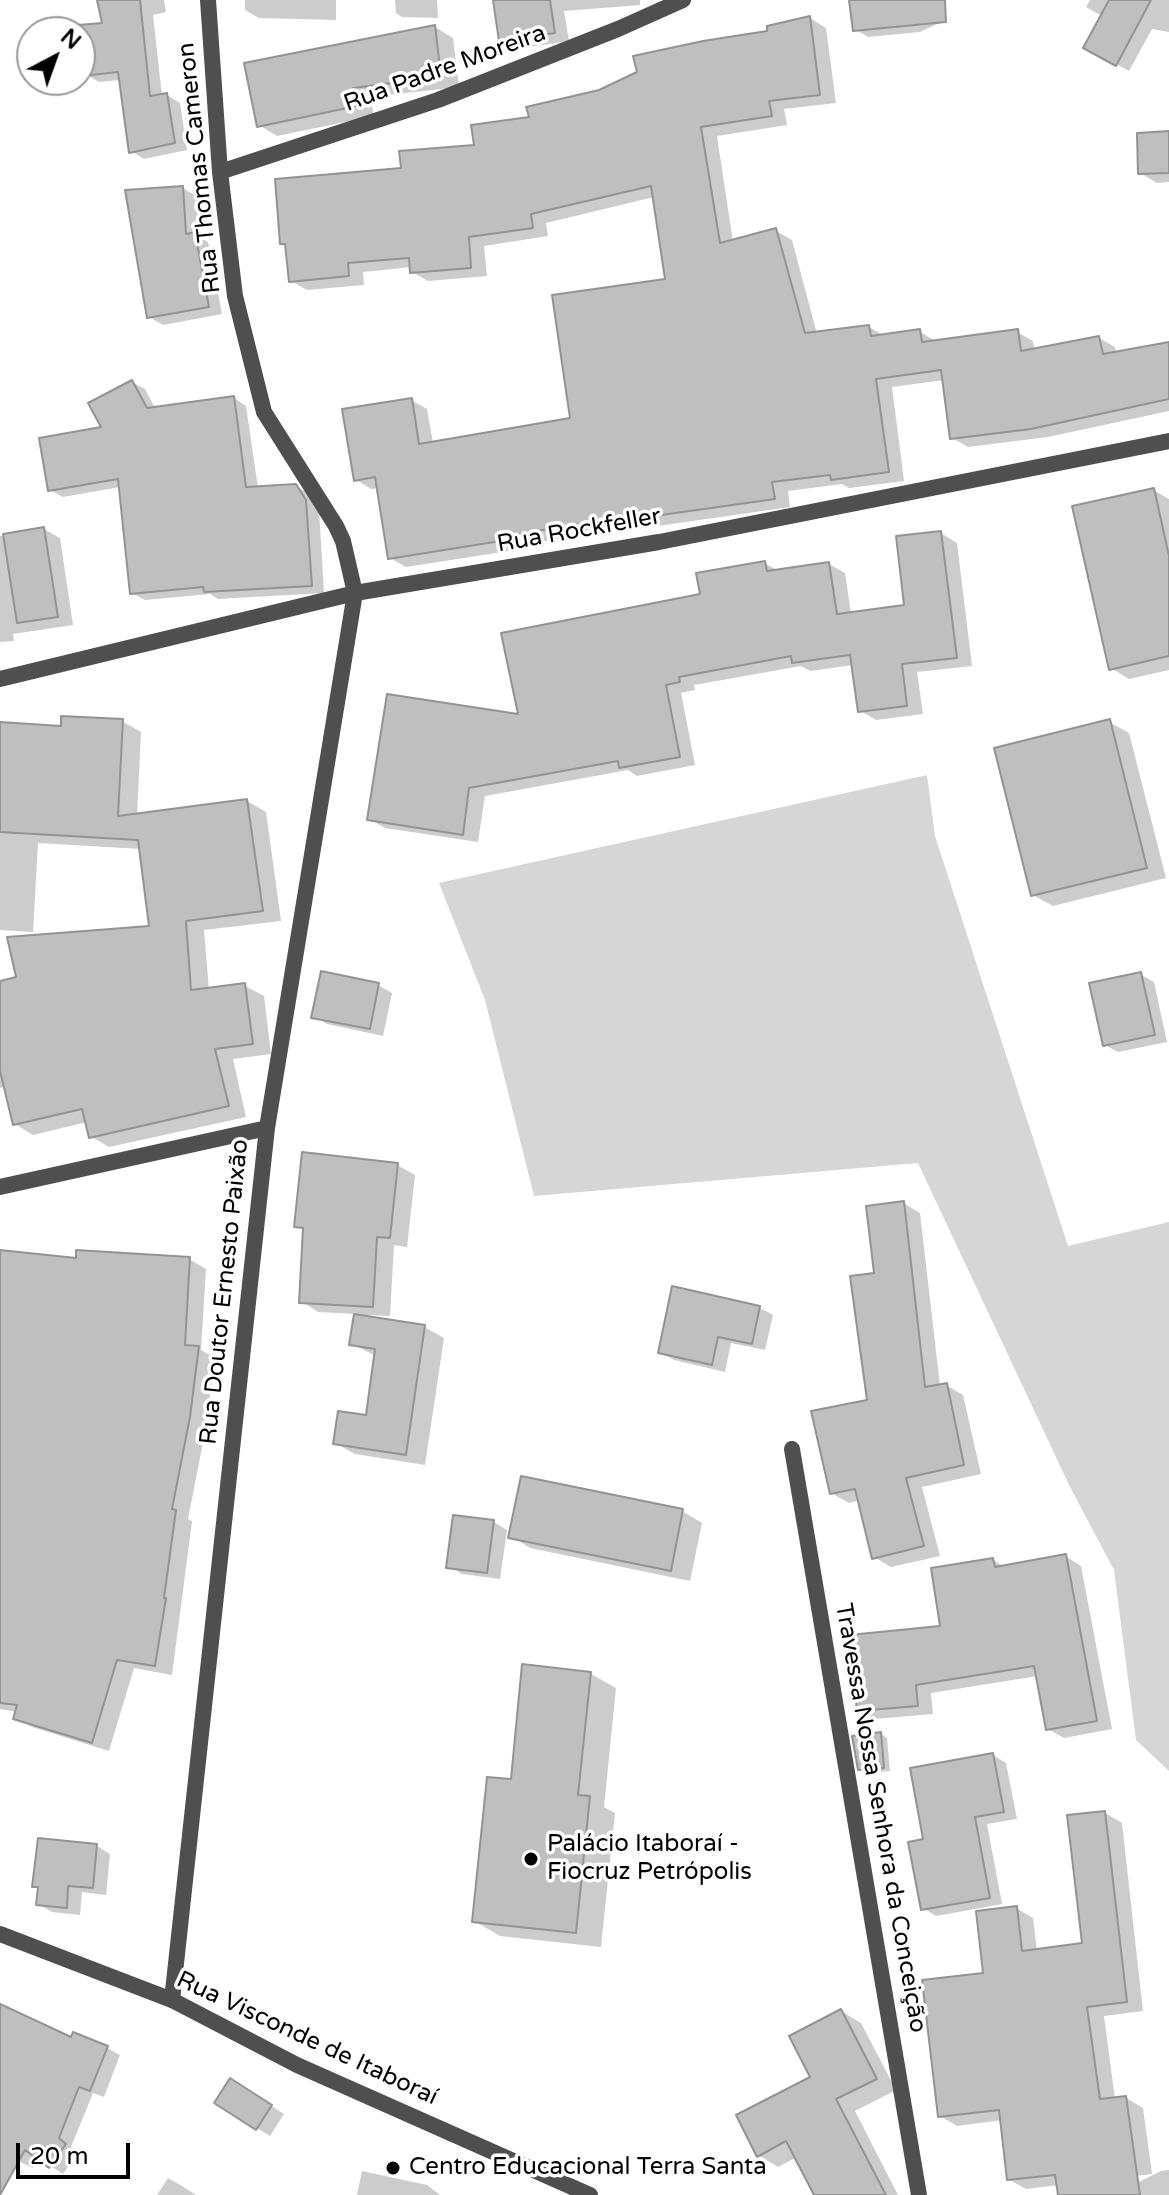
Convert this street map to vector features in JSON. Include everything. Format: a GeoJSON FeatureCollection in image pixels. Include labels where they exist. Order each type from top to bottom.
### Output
{"type":"FeatureCollection","features":[{"type":"Feature","properties":{"kind":"street","name":"Rua Thomas Cameron"},"geometry":{"type":"LineString","coordinates":[[208,0],[220,172],[235,296],[264,412],[336,526],[343,541],[355,593]]}},
{"type":"Feature","properties":{"kind":"street","name":"Rua Padre Moreira"},"geometry":{"type":"LineString","coordinates":[[220,172],[438,100],[683,0]]}},
{"type":"Feature","properties":{"kind":"street","name":"Rua Rockfeller"},"geometry":{"type":"LineString","coordinates":[[0,679],[355,593],[659,542],[1169,441]]}},
{"type":"Feature","properties":{"kind":"street","name":"Rua Doutor Ernesto Paixão"},"geometry":{"type":"LineString","coordinates":[[172,2000],[267,1128],[355,593]]}},
{"type":"Feature","properties":{"kind":"street"},"geometry":{"type":"LineString","coordinates":[[0,1187],[267,1128]]}},
{"type":"Feature","properties":{"kind":"street","name":"Travessa Nossa Senhora da Conceição"},"geometry":{"type":"LineString","coordinates":[[792,1449],[919,2195]]}},
{"type":"Feature","properties":{"kind":"street","name":"Rua Visconde de Itaboraí"},"geometry":{"type":"LineString","coordinates":[[0,1934],[172,2000],[297,2065],[590,2195]]}},
{"type":"Feature","properties":{"kind":"shaded area"},"geometry":{"type":"Polygon","coordinates":[[[927,775],[935,836],[1068,1246],[1169,1222],[1169,1771],[1136,1740],[1114,1570],[1070,1487],[918,1163],[534,1196],[485,1000],[439,883],[927,775]]]}},
{"type":"Feature","properties":{"kind":"building"},"geometry":{"type":"Polygon","coordinates":[[[97,0],[140,0],[150,96],[167,93],[175,143],[129,153],[118,72],[96,75],[96,24],[102,23],[97,0]]]}},
{"type":"Feature","properties":{"kind":"building"},"geometry":{"type":"Polygon","coordinates":[[[493,0],[550,0],[555,33],[499,41],[493,0]]]}},
{"type":"Feature","properties":{"kind":"building"},"geometry":{"type":"Polygon","coordinates":[[[849,0],[945,0],[946,22],[853,31],[849,0]]]}},
{"type":"Feature","properties":{"kind":"building"},"geometry":{"type":"Polygon","coordinates":[[[1109,0],[1151,0],[1116,66],[1083,48],[1109,0]]]}},
{"type":"Feature","properties":{"kind":"building"},"geometry":{"type":"Polygon","coordinates":[[[810,16],[820,95],[769,101],[772,116],[701,127],[720,243],[776,228],[805,333],[869,325],[871,336],[920,329],[922,342],[1018,329],[1021,351],[1099,336],[1103,354],[1169,342],[1169,399],[1031,429],[950,439],[941,370],[876,379],[889,472],[831,480],[830,475],[772,482],[775,499],[633,519],[632,515],[507,536],[507,540],[388,559],[375,477],[354,481],[342,409],[412,398],[419,444],[570,418],[552,295],[665,279],[651,186],[531,214],[533,228],[469,237],[471,268],[410,273],[409,258],[348,263],[349,276],[289,282],[285,244],[280,244],[275,179],[401,168],[399,151],[474,145],[471,125],[529,117],[526,107],[599,90],[637,72],[633,56],[767,31],[767,26],[810,16]]]}},
{"type":"Feature","properties":{"kind":"building"},"geometry":{"type":"Polygon","coordinates":[[[435,25],[441,77],[353,88],[357,106],[257,127],[244,63],[435,25]]]}},
{"type":"Feature","properties":{"kind":"building"},"geometry":{"type":"Polygon","coordinates":[[[1169,131],[1169,173],[1138,174],[1137,133],[1169,131]]]}},
{"type":"Feature","properties":{"kind":"building"},"geometry":{"type":"Polygon","coordinates":[[[183,186],[186,234],[195,232],[209,307],[147,318],[125,190],[183,186]]]}},
{"type":"Feature","properties":{"kind":"building"},"geometry":{"type":"Polygon","coordinates":[[[132,380],[147,408],[234,396],[246,487],[296,484],[306,500],[312,586],[204,592],[203,587],[130,594],[118,479],[48,491],[39,438],[101,427],[88,403],[132,380]]]}},
{"type":"Feature","properties":{"kind":"building"},"geometry":{"type":"Polygon","coordinates":[[[1154,488],[1169,556],[1169,656],[1109,670],[1072,506],[1154,488]]]}},
{"type":"Feature","properties":{"kind":"building"},"geometry":{"type":"Polygon","coordinates":[[[44,527],[58,617],[17,623],[3,534],[44,527]]]}},
{"type":"Feature","properties":{"kind":"building"},"geometry":{"type":"Polygon","coordinates":[[[941,531],[957,658],[902,664],[907,706],[858,712],[850,655],[792,663],[791,656],[679,677],[680,682],[666,685],[680,757],[619,768],[618,761],[469,788],[463,835],[367,820],[387,694],[518,714],[501,633],[700,594],[696,573],[765,561],[767,571],[829,562],[837,614],[904,605],[896,536],[941,531]]]}},
{"type":"Feature","properties":{"kind":"building"},"geometry":{"type":"Polygon","coordinates":[[[61,716],[123,719],[118,816],[247,799],[263,911],[186,921],[191,990],[245,983],[253,1044],[215,1049],[229,1106],[89,1138],[82,1109],[13,1125],[0,1071],[0,981],[16,977],[7,937],[149,926],[138,840],[0,832],[0,722],[61,726],[61,716]]]}},
{"type":"Feature","properties":{"kind":"building"},"geometry":{"type":"Polygon","coordinates":[[[1110,719],[1147,868],[1031,896],[994,748],[1110,719]]]}},
{"type":"Feature","properties":{"kind":"building"},"geometry":{"type":"Polygon","coordinates":[[[321,971],[379,983],[370,1029],[311,1018],[321,971]]]}},
{"type":"Feature","properties":{"kind":"building"},"geometry":{"type":"Polygon","coordinates":[[[1141,972],[1155,1035],[1103,1046],[1089,983],[1141,972]]]}},
{"type":"Feature","properties":{"kind":"building"},"geometry":{"type":"Polygon","coordinates":[[[302,1152],[398,1163],[390,1238],[377,1237],[373,1307],[299,1303],[303,1228],[294,1227],[302,1152]]]}},
{"type":"Feature","properties":{"kind":"building"},"geometry":{"type":"Polygon","coordinates":[[[904,1201],[925,1387],[947,1383],[964,1465],[906,1478],[924,1546],[872,1559],[855,1489],[830,1494],[811,1411],[867,1400],[850,1276],[874,1273],[866,1206],[904,1201]]]}},
{"type":"Feature","properties":{"kind":"building"},"geometry":{"type":"Polygon","coordinates":[[[0,1250],[76,1258],[76,1250],[190,1257],[185,1345],[199,1346],[190,1417],[172,1509],[176,1510],[155,1666],[117,1660],[92,1743],[13,1719],[17,1705],[0,1703],[0,1250]]]}},
{"type":"Feature","properties":{"kind":"building"},"geometry":{"type":"Polygon","coordinates":[[[672,1286],[760,1306],[752,1344],[718,1337],[712,1365],[658,1353],[672,1286]]]}},
{"type":"Feature","properties":{"kind":"building"},"geometry":{"type":"Polygon","coordinates":[[[354,1314],[425,1325],[406,1455],[333,1444],[338,1411],[366,1415],[375,1349],[349,1345],[354,1314]]]}},
{"type":"Feature","properties":{"kind":"building"},"geometry":{"type":"Polygon","coordinates":[[[521,1476],[683,1509],[671,1571],[508,1538],[521,1476]]]}},
{"type":"Feature","properties":{"kind":"building"},"geometry":{"type":"Polygon","coordinates":[[[453,1515],[494,1520],[487,1573],[446,1568],[453,1515]]]}},
{"type":"Feature","properties":{"kind":"building"},"geometry":{"type":"Polygon","coordinates":[[[1066,1554],[1097,1721],[1046,1730],[1034,1666],[916,1685],[918,1706],[857,1711],[849,1635],[940,1626],[931,1568],[993,1558],[995,1567],[1066,1554]]]}},
{"type":"Feature","properties":{"kind":"building","name":"Palácio Itaboraí - Fiocruz Petrópolis"},"geometry":{"type":"Polygon","coordinates":[[[522,1664],[591,1672],[578,1795],[590,1796],[576,1933],[472,1922],[487,1777],[511,1779],[522,1664]]]}},
{"type":"Feature","properties":{"kind":"building"},"geometry":{"type":"Polygon","coordinates":[[[881,1732],[884,1768],[858,1770],[852,1736],[881,1732]]]}},
{"type":"Feature","properties":{"kind":"building"},"geometry":{"type":"Polygon","coordinates":[[[993,1753],[1004,1812],[975,1817],[990,1898],[921,1910],[908,1842],[923,1839],[910,1768],[993,1753]]]}},
{"type":"Feature","properties":{"kind":"building"},"geometry":{"type":"Polygon","coordinates":[[[1105,1811],[1127,2002],[1087,2007],[1100,2099],[1126,2096],[1140,2195],[1058,2195],[1055,2175],[1007,2180],[999,2110],[938,2117],[922,1980],[983,1973],[976,1911],[1017,1906],[1022,1951],[1082,1943],[1067,1815],[1105,1811]]]}},
{"type":"Feature","properties":{"kind":"building"},"geometry":{"type":"Polygon","coordinates":[[[38,1838],[97,1844],[93,1888],[68,1886],[67,1908],[36,1905],[38,1887],[32,1887],[38,1838]]]}},
{"type":"Feature","properties":{"kind":"building"},"geometry":{"type":"Polygon","coordinates":[[[0,2004],[71,2037],[73,2032],[108,2046],[90,2091],[79,2087],[59,2138],[66,2144],[49,2168],[25,2150],[0,2195],[0,2004]]]}},
{"type":"Feature","properties":{"kind":"building"},"geometry":{"type":"Polygon","coordinates":[[[841,2009],[877,2079],[836,2099],[886,2195],[814,2195],[786,2141],[757,2157],[736,2115],[810,2077],[789,2036],[841,2009]]]}},
{"type":"Feature","properties":{"kind":"building"},"geometry":{"type":"Polygon","coordinates":[[[230,2078],[272,2105],[256,2130],[214,2103],[230,2078]]]}},
{"type":"Feature","properties":{"kind":"place","name":"Palácio Itaboraí - Fiocruz Petrópolis"},"geometry":{"type":"Point","coordinates":[531,1859]}},
{"type":"Feature","properties":{"kind":"place","name":"Centro Educacional Terra Santa"},"geometry":{"type":"Point","coordinates":[393,2168]}}]}
